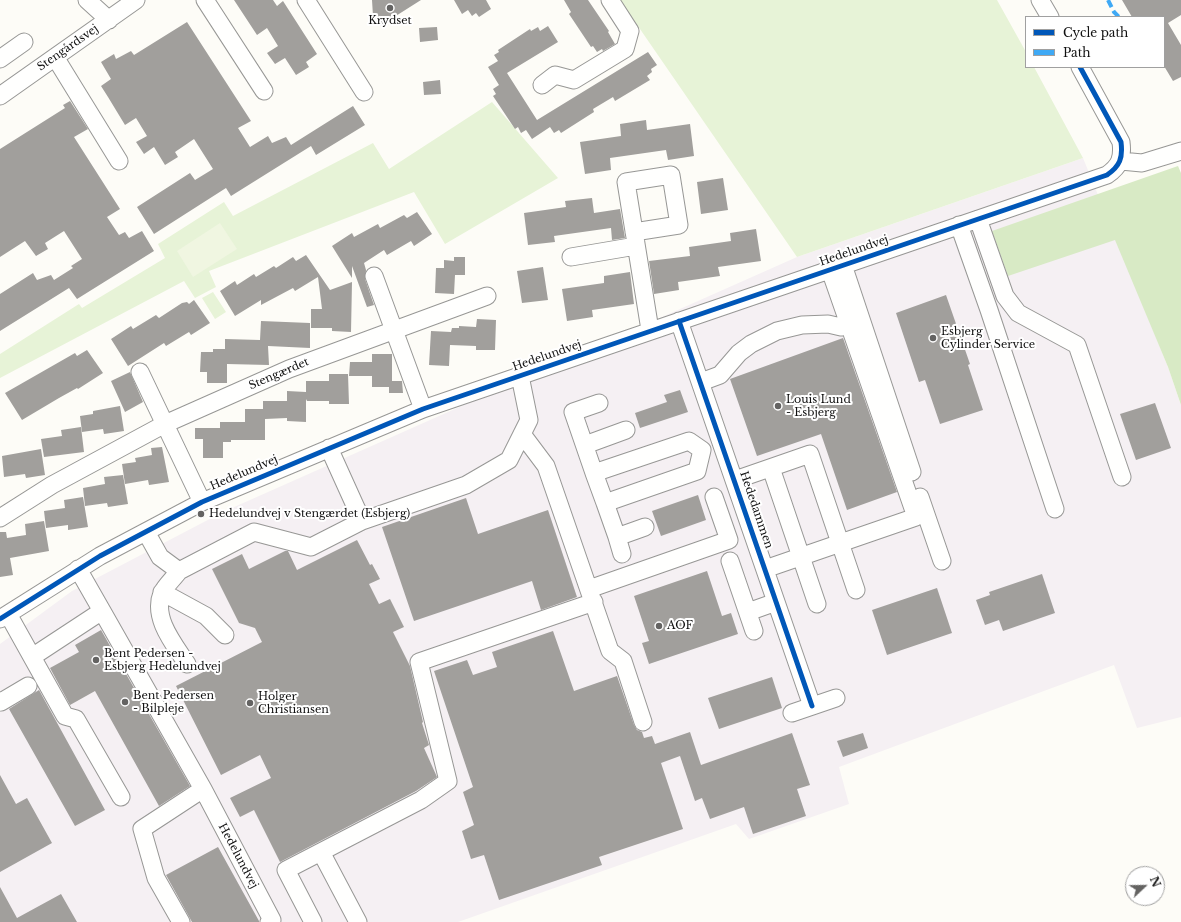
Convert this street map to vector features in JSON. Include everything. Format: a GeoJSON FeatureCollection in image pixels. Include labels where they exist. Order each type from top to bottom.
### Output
{"type":"FeatureCollection","features":[{"type":"Feature","properties":{"kind":"street"},"geometry":{"type":"LineString","coordinates":[[87,0],[109,20]]}},
{"type":"Feature","properties":{"kind":"street","name":"Stengårdsvej"},"geometry":{"type":"LineString","coordinates":[[0,96],[136,0]]}},
{"type":"Feature","properties":{"kind":"street"},"geometry":{"type":"LineString","coordinates":[[206,0],[264,91]]}},
{"type":"Feature","properties":{"kind":"street"},"geometry":{"type":"LineString","coordinates":[[306,0],[364,92]]}},
{"type":"Feature","properties":{"kind":"street"},"geometry":{"type":"LineString","coordinates":[[542,84],[555,75],[574,80],[625,49],[630,30],[610,0]]}},
{"type":"Feature","properties":{"kind":"street"},"geometry":{"type":"LineString","coordinates":[[1040,0],[1049,16]]}},
{"type":"Feature","properties":{"kind":"street"},"geometry":{"type":"LineString","coordinates":[[0,59],[24,42]]}},
{"type":"Feature","properties":{"kind":"street"},"geometry":{"type":"LineString","coordinates":[[54,57],[119,161]]}},
{"type":"Feature","properties":{"kind":"street"},"geometry":{"type":"LineString","coordinates":[[1081,68],[1121,142],[1121,161],[1142,163],[1181,151]]}},
{"type":"Feature","properties":{"kind":"street","name":"Hedelundvej"},"geometry":{"type":"LineString","coordinates":[[121,797],[76,719],[65,716],[32,656],[4,617],[78,569],[202,502],[423,409],[650,330],[1107,175],[1116,168],[1121,161]]}},
{"type":"Feature","properties":{"kind":"street"},"geometry":{"type":"LineString","coordinates":[[978,218],[1005,296],[1018,313],[1077,345],[1122,477]]}},
{"type":"Feature","properties":{"kind":"street"},"geometry":{"type":"LineString","coordinates":[[959,226],[992,318],[1055,509]]}},
{"type":"Feature","properties":{"kind":"street"},"geometry":{"type":"LineString","coordinates":[[571,257],[635,239],[650,330]]}},
{"type":"Feature","properties":{"kind":"street"},"geometry":{"type":"LineString","coordinates":[[765,569],[916,517],[849,324],[836,267]]}},
{"type":"Feature","properties":{"kind":"street"},"geometry":{"type":"LineString","coordinates":[[836,267],[942,560]]}},
{"type":"Feature","properties":{"kind":"street"},"geometry":{"type":"LineString","coordinates":[[374,276],[423,409]]}},
{"type":"Feature","properties":{"kind":"street","name":"Stengærdet"},"geometry":{"type":"LineString","coordinates":[[0,518],[52,484],[165,424],[289,369],[486,296]]}},
{"type":"Feature","properties":{"kind":"street","name":"Hededammen"},"geometry":{"type":"LineString","coordinates":[[679,321],[812,706]]}},
{"type":"Feature","properties":{"kind":"street"},"geometry":{"type":"LineString","coordinates":[[701,382],[720,375],[729,363],[745,348],[763,336],[802,325],[828,324],[840,327],[849,324]]}},
{"type":"Feature","properties":{"kind":"street"},"geometry":{"type":"LineString","coordinates":[[140,372],[202,502]]}},
{"type":"Feature","properties":{"kind":"street","name":"Hedelundvej"},"geometry":{"type":"LineString","coordinates":[[179,571],[254,532],[311,547],[362,521],[466,485],[509,460],[529,420],[520,376]]}},
{"type":"Feature","properties":{"kind":"street"},"geometry":{"type":"LineString","coordinates":[[599,403],[573,412],[606,503],[622,554]]}},
{"type":"Feature","properties":{"kind":"street"},"geometry":{"type":"LineString","coordinates":[[585,445],[626,430]]}},
{"type":"Feature","properties":{"kind":"street"},"geometry":{"type":"LineString","coordinates":[[522,434],[546,466],[592,595],[610,651],[623,661],[643,722]]}},
{"type":"Feature","properties":{"kind":"street"},"geometry":{"type":"LineString","coordinates":[[594,473],[689,441],[702,450]]}},
{"type":"Feature","properties":{"kind":"street"},"geometry":{"type":"LineString","coordinates":[[702,450],[722,443]]}},
{"type":"Feature","properties":{"kind":"street"},"geometry":{"type":"LineString","coordinates":[[329,448],[362,521]]}},
{"type":"Feature","properties":{"kind":"street"},"geometry":{"type":"LineString","coordinates":[[606,503],[697,471],[702,450]]}},
{"type":"Feature","properties":{"kind":"street"},"geometry":{"type":"LineString","coordinates":[[735,480],[810,454],[856,590]]}},
{"type":"Feature","properties":{"kind":"street"},"geometry":{"type":"LineString","coordinates":[[772,468],[817,604]]}},
{"type":"Feature","properties":{"kind":"street"},"geometry":{"type":"LineString","coordinates":[[313,922],[286,870],[421,800],[448,781],[419,662],[729,540],[714,497]]}},
{"type":"Feature","properties":{"kind":"street"},"geometry":{"type":"LineString","coordinates":[[721,518],[745,510]]}},
{"type":"Feature","properties":{"kind":"street"},"geometry":{"type":"LineString","coordinates":[[617,537],[645,527]]}},
{"type":"Feature","properties":{"kind":"street"},"geometry":{"type":"LineString","coordinates":[[146,532],[160,557],[179,571],[162,592],[159,604],[164,627],[187,664]]}},
{"type":"Feature","properties":{"kind":"street"},"geometry":{"type":"LineString","coordinates":[[730,561],[754,631]]}},
{"type":"Feature","properties":{"kind":"street","name":"Hedelundvej"},"geometry":{"type":"LineString","coordinates":[[78,569],[203,789],[272,920],[269,922]]}},
{"type":"Feature","properties":{"kind":"street"},"geometry":{"type":"LineString","coordinates":[[162,592],[206,616],[225,635]]}},
{"type":"Feature","properties":{"kind":"street"},"geometry":{"type":"LineString","coordinates":[[748,612],[776,602]]}},
{"type":"Feature","properties":{"kind":"street"},"geometry":{"type":"LineString","coordinates":[[32,656],[102,611]]}},
{"type":"Feature","properties":{"kind":"street"},"geometry":{"type":"LineString","coordinates":[[0,701],[1,702],[28,686]]}},
{"type":"Feature","properties":{"kind":"street"},"geometry":{"type":"LineString","coordinates":[[792,713],[836,698]]}},
{"type":"Feature","properties":{"kind":"street"},"geometry":{"type":"LineString","coordinates":[[181,922],[156,878],[142,829],[203,789]]}},
{"type":"Feature","properties":{"kind":"street"},"geometry":{"type":"LineString","coordinates":[[321,852],[358,922]]}},
{"type":"Feature","properties":{"kind":"shaded area"},"geometry":{"type":"Polygon","coordinates":[[[1083,158],[1168,367],[1181,405],[1181,717],[1137,728],[1114,665],[839,767],[849,804],[749,839],[736,824],[458,922],[0,922],[0,644],[72,591],[223,512],[797,257],[1083,158]]]}},
{"type":"Feature","properties":{"kind":"green space"},"geometry":{"type":"Polygon","coordinates":[[[620,0],[997,0],[1025,50],[1025,68],[1035,68],[1083,158],[797,257],[620,0]]]}},
{"type":"Feature","properties":{"kind":"green space"},"geometry":{"type":"Polygon","coordinates":[[[492,102],[558,178],[445,244],[414,192],[209,271],[216,287],[195,298],[184,281],[0,378],[0,354],[79,304],[82,308],[165,258],[158,244],[224,202],[233,216],[373,143],[389,169],[492,102]]]}},
{"type":"Feature","properties":{"kind":"green space"},"geometry":{"type":"Polygon","coordinates":[[[1178,166],[1181,173],[1181,405],[1168,367],[1115,240],[1008,276],[992,231],[1178,166]]]}},
{"type":"Feature","properties":{"kind":"green space"},"geometry":{"type":"Polygon","coordinates":[[[220,223],[237,249],[193,277],[177,251],[220,223]]]}},
{"type":"Feature","properties":{"kind":"green space"},"geometry":{"type":"Polygon","coordinates":[[[213,292],[226,312],[215,319],[202,298],[213,292]]]}},
{"type":"Feature","properties":{"kind":"building"},"geometry":{"type":"Polygon","coordinates":[[[234,0],[273,0],[277,6],[283,1],[317,54],[306,62],[309,67],[296,75],[285,58],[275,64],[267,53],[278,46],[267,28],[257,35],[234,0]]]}},
{"type":"Feature","properties":{"kind":"building","name":"Krydset"},"geometry":{"type":"Polygon","coordinates":[[[372,0],[421,0],[380,26],[373,16],[372,0]]]}},
{"type":"Feature","properties":{"kind":"building"},"geometry":{"type":"Polygon","coordinates":[[[454,0],[486,0],[491,9],[479,17],[476,13],[472,16],[468,10],[462,14],[454,0]]]}},
{"type":"Feature","properties":{"kind":"building"},"geometry":{"type":"Polygon","coordinates":[[[564,0],[588,0],[609,31],[608,32],[615,44],[603,51],[602,49],[597,52],[593,46],[591,47],[569,14],[571,12],[564,0]]]}},
{"type":"Feature","properties":{"kind":"building"},"geometry":{"type":"Polygon","coordinates":[[[1122,0],[1181,0],[1181,15],[1168,23],[1181,45],[1181,77],[1173,81],[1165,68],[1165,16],[1131,16],[1122,0]]]}},
{"type":"Feature","properties":{"kind":"building"},"geometry":{"type":"Polygon","coordinates":[[[187,22],[251,121],[238,128],[250,147],[268,136],[272,143],[286,137],[291,145],[353,106],[365,125],[316,155],[311,146],[231,196],[226,188],[154,234],[137,207],[190,173],[195,180],[213,169],[194,139],[175,152],[178,157],[165,165],[154,147],[144,154],[136,142],[147,136],[136,118],[125,125],[101,86],[111,79],[101,62],[114,54],[116,59],[131,51],[134,55],[187,22]]]}},
{"type":"Feature","properties":{"kind":"building"},"geometry":{"type":"Polygon","coordinates":[[[548,26],[558,42],[507,73],[537,120],[648,52],[657,65],[651,69],[652,72],[647,76],[650,80],[615,101],[613,97],[593,109],[594,112],[561,133],[559,130],[554,133],[550,127],[532,139],[526,130],[521,133],[518,127],[515,129],[493,96],[496,94],[493,89],[499,85],[488,67],[498,61],[494,55],[499,52],[498,50],[530,29],[531,31],[538,27],[540,31],[548,26]]]}},
{"type":"Feature","properties":{"kind":"building"},"geometry":{"type":"Polygon","coordinates":[[[437,27],[438,40],[420,42],[419,28],[437,27]]]}},
{"type":"Feature","properties":{"kind":"building"},"geometry":{"type":"Polygon","coordinates":[[[440,80],[441,94],[424,95],[423,82],[440,80]]]}},
{"type":"Feature","properties":{"kind":"building"},"geometry":{"type":"Polygon","coordinates":[[[70,101],[88,129],[74,137],[120,209],[107,217],[119,235],[125,232],[129,238],[142,231],[154,251],[77,299],[69,288],[0,331],[0,294],[33,273],[37,280],[51,275],[54,280],[73,268],[71,266],[82,259],[64,231],[45,243],[48,249],[36,256],[25,241],[0,257],[0,149],[65,108],[63,105],[70,101]]]}},
{"type":"Feature","properties":{"kind":"building"},"geometry":{"type":"Polygon","coordinates":[[[646,120],[647,130],[690,124],[694,156],[668,160],[666,150],[610,158],[611,170],[585,174],[580,142],[621,136],[620,124],[646,120]]]}},
{"type":"Feature","properties":{"kind":"building"},"geometry":{"type":"Polygon","coordinates":[[[723,178],[728,210],[701,214],[697,182],[723,178]]]}},
{"type":"Feature","properties":{"kind":"building"},"geometry":{"type":"Polygon","coordinates":[[[592,198],[594,213],[620,209],[625,238],[612,240],[611,228],[554,236],[555,242],[528,245],[524,213],[566,207],[565,201],[592,198]]]}},
{"type":"Feature","properties":{"kind":"building"},"geometry":{"type":"Polygon","coordinates":[[[417,212],[432,234],[414,246],[411,241],[387,255],[384,250],[364,263],[366,270],[365,279],[374,305],[367,307],[352,266],[352,278],[332,246],[352,233],[354,237],[378,224],[380,228],[404,215],[407,218],[417,212]]]}},
{"type":"Feature","properties":{"kind":"building"},"geometry":{"type":"Polygon","coordinates":[[[756,229],[761,261],[718,267],[720,276],[678,282],[679,290],[654,294],[649,261],[690,256],[689,247],[731,241],[730,233],[756,229]]]}},
{"type":"Feature","properties":{"kind":"building"},"geometry":{"type":"Polygon","coordinates":[[[306,255],[330,290],[352,282],[351,332],[332,331],[332,328],[311,328],[311,309],[322,309],[318,277],[295,291],[293,288],[261,305],[261,300],[235,316],[220,291],[235,281],[237,285],[254,274],[256,277],[274,266],[276,268],[293,257],[296,261],[306,255]]]}},
{"type":"Feature","properties":{"kind":"building"},"geometry":{"type":"Polygon","coordinates":[[[454,257],[465,257],[465,275],[455,275],[454,294],[435,293],[436,268],[444,268],[444,260],[454,261],[454,257]]]}},
{"type":"Feature","properties":{"kind":"building"},"geometry":{"type":"Polygon","coordinates":[[[543,267],[548,300],[522,303],[517,271],[543,267]]]}},
{"type":"Feature","properties":{"kind":"building"},"geometry":{"type":"Polygon","coordinates":[[[630,272],[634,304],[592,310],[593,317],[567,321],[562,289],[604,283],[604,276],[630,272]]]}},
{"type":"Feature","properties":{"kind":"building"},"geometry":{"type":"Polygon","coordinates":[[[946,295],[970,364],[968,365],[983,410],[940,424],[925,380],[919,382],[896,313],[946,295]]]}},
{"type":"Feature","properties":{"kind":"building"},"geometry":{"type":"Polygon","coordinates":[[[194,300],[210,323],[191,335],[189,332],[166,346],[164,343],[128,366],[111,339],[131,326],[133,329],[156,315],[159,318],[182,303],[187,302],[189,304],[194,300]]]}},
{"type":"Feature","properties":{"kind":"building"},"geometry":{"type":"Polygon","coordinates":[[[477,319],[496,320],[495,350],[476,350],[476,346],[450,345],[449,366],[429,365],[431,331],[451,332],[452,328],[459,328],[459,326],[476,327],[477,319]]]}},
{"type":"Feature","properties":{"kind":"building"},"geometry":{"type":"Polygon","coordinates":[[[261,321],[310,323],[310,348],[268,346],[269,365],[227,364],[227,383],[207,383],[207,372],[200,372],[201,352],[213,352],[213,349],[225,349],[225,339],[260,340],[261,321]]]}},
{"type":"Feature","properties":{"kind":"building"},"geometry":{"type":"Polygon","coordinates":[[[843,338],[897,492],[847,510],[821,434],[757,456],[730,379],[843,338]]]}},
{"type":"Feature","properties":{"kind":"building"},"geometry":{"type":"Polygon","coordinates":[[[87,350],[103,373],[78,389],[77,388],[22,420],[5,393],[75,353],[77,356],[87,350]]]}},
{"type":"Feature","properties":{"kind":"building"},"geometry":{"type":"Polygon","coordinates":[[[372,354],[392,354],[392,381],[402,381],[403,393],[389,393],[389,387],[372,387],[372,376],[349,376],[350,362],[372,362],[372,354]]]}},
{"type":"Feature","properties":{"kind":"building"},"geometry":{"type":"Polygon","coordinates":[[[130,372],[143,402],[125,412],[111,381],[130,372]]]}},
{"type":"Feature","properties":{"kind":"building"},"geometry":{"type":"Polygon","coordinates":[[[329,374],[348,374],[349,404],[329,404],[329,401],[307,401],[306,399],[306,422],[287,421],[287,418],[265,419],[265,440],[231,440],[231,442],[223,442],[223,458],[203,458],[203,439],[195,439],[195,428],[220,428],[220,422],[245,422],[245,409],[263,409],[263,401],[287,401],[287,391],[306,392],[306,381],[329,381],[329,374]]]}},
{"type":"Feature","properties":{"kind":"building"},"geometry":{"type":"Polygon","coordinates":[[[680,390],[688,412],[640,428],[635,413],[667,402],[664,395],[680,390]]]}},
{"type":"Feature","properties":{"kind":"building"},"geometry":{"type":"Polygon","coordinates":[[[1155,403],[1171,448],[1136,460],[1120,414],[1155,403]]]}},
{"type":"Feature","properties":{"kind":"building"},"geometry":{"type":"Polygon","coordinates":[[[120,406],[124,431],[104,434],[103,429],[82,432],[80,416],[93,414],[93,411],[120,406]]]}},
{"type":"Feature","properties":{"kind":"building"},"geometry":{"type":"Polygon","coordinates":[[[81,427],[84,452],[44,457],[41,439],[62,436],[61,430],[81,427]]]}},
{"type":"Feature","properties":{"kind":"building"},"geometry":{"type":"Polygon","coordinates":[[[162,447],[169,482],[149,485],[148,480],[125,484],[122,464],[136,462],[135,458],[152,455],[151,448],[162,447]]]}},
{"type":"Feature","properties":{"kind":"building"},"geometry":{"type":"Polygon","coordinates":[[[41,449],[45,475],[26,478],[25,474],[4,477],[2,456],[41,449]]]}},
{"type":"Feature","properties":{"kind":"building"},"geometry":{"type":"Polygon","coordinates":[[[123,475],[128,504],[108,507],[107,503],[85,506],[83,488],[105,484],[104,477],[123,475]]]}},
{"type":"Feature","properties":{"kind":"building"},"geometry":{"type":"Polygon","coordinates":[[[698,495],[706,520],[661,536],[652,511],[698,495]]]}},
{"type":"Feature","properties":{"kind":"building"},"geometry":{"type":"Polygon","coordinates":[[[83,497],[88,527],[68,530],[68,525],[46,528],[44,511],[65,508],[64,500],[83,497]]]}},
{"type":"Feature","properties":{"kind":"building"},"geometry":{"type":"Polygon","coordinates":[[[466,498],[478,534],[548,510],[577,597],[541,610],[532,581],[414,621],[382,527],[466,498]]]}},
{"type":"Feature","properties":{"kind":"building"},"geometry":{"type":"Polygon","coordinates":[[[44,521],[49,551],[10,558],[13,575],[0,577],[0,532],[6,532],[7,538],[26,535],[25,524],[44,521]]]}},
{"type":"Feature","properties":{"kind":"building","name":"Holger Christiansen"},"geometry":{"type":"Polygon","coordinates":[[[357,540],[370,565],[372,564],[380,579],[369,584],[379,604],[390,599],[404,627],[393,632],[410,666],[422,723],[429,745],[424,748],[437,777],[416,791],[280,862],[254,810],[240,817],[230,798],[271,778],[260,755],[221,775],[176,686],[262,642],[255,628],[239,623],[212,569],[242,554],[249,569],[285,551],[288,551],[297,570],[357,540]]]}},
{"type":"Feature","properties":{"kind":"building"},"geometry":{"type":"Polygon","coordinates":[[[707,571],[722,616],[731,613],[738,634],[649,664],[642,643],[649,641],[634,596],[707,571]]]}},
{"type":"Feature","properties":{"kind":"building"},"geometry":{"type":"Polygon","coordinates":[[[1042,574],[1055,613],[1003,631],[999,620],[985,625],[976,600],[990,595],[989,592],[1042,574]]]}},
{"type":"Feature","properties":{"kind":"building"},"geometry":{"type":"Polygon","coordinates":[[[937,588],[952,633],[887,655],[872,610],[937,588]]]}},
{"type":"Feature","properties":{"kind":"building"},"geometry":{"type":"Polygon","coordinates":[[[101,630],[190,786],[159,806],[95,691],[70,705],[50,668],[79,652],[75,645],[101,630]]]}},
{"type":"Feature","properties":{"kind":"building"},"geometry":{"type":"Polygon","coordinates":[[[553,631],[574,691],[617,676],[634,725],[637,730],[642,732],[644,738],[652,736],[655,744],[690,732],[701,765],[792,733],[810,785],[797,789],[806,816],[753,834],[744,807],[710,819],[702,798],[695,801],[680,756],[661,763],[683,829],[599,857],[602,865],[499,900],[484,855],[471,859],[462,831],[474,825],[463,792],[473,787],[434,671],[467,660],[473,675],[497,667],[492,652],[553,631]]]}},
{"type":"Feature","properties":{"kind":"building"},"geometry":{"type":"Polygon","coordinates":[[[772,677],[782,708],[719,729],[708,698],[772,677]]]}},
{"type":"Feature","properties":{"kind":"building"},"geometry":{"type":"Polygon","coordinates":[[[39,690],[105,810],[75,826],[9,709],[39,690]]]}},
{"type":"Feature","properties":{"kind":"building"},"geometry":{"type":"Polygon","coordinates":[[[863,733],[868,748],[843,757],[837,741],[863,733]]]}},
{"type":"Feature","properties":{"kind":"building"},"geometry":{"type":"Polygon","coordinates":[[[0,775],[16,804],[27,798],[52,843],[0,872],[0,775]]]}},
{"type":"Feature","properties":{"kind":"building"},"geometry":{"type":"Polygon","coordinates":[[[218,847],[259,922],[192,922],[166,875],[218,847]]]}},
{"type":"Feature","properties":{"kind":"building"},"geometry":{"type":"Polygon","coordinates":[[[0,887],[17,918],[61,894],[77,922],[0,922],[0,887]]]}},
{"type":"Feature","properties":{"kind":"marked path"},"geometry":{"type":"LineString","coordinates":[[1108,0],[1114,12],[1118,16]]}},
{"type":"Feature","properties":{"kind":"cycle path"},"geometry":{"type":"LineString","coordinates":[[0,619],[100,556],[202,502],[423,409],[1107,175],[1118,165],[1120,161],[1121,142],[1081,68]]}},
{"type":"Feature","properties":{"kind":"cycle path"},"geometry":{"type":"LineString","coordinates":[[679,321],[812,706]]}},
{"type":"Feature","properties":{"kind":"place","name":"Krydset"},"geometry":{"type":"Point","coordinates":[390,8]}},
{"type":"Feature","properties":{"kind":"place","name":"Esbjerg Cylinder Service"},"geometry":{"type":"Point","coordinates":[933,338]}},
{"type":"Feature","properties":{"kind":"place","name":"Louis Lund - Esbjerg"},"geometry":{"type":"Point","coordinates":[778,406]}},
{"type":"Feature","properties":{"kind":"place","name":"Hedelundvej v Stengærdet (Esbjerg)"},"geometry":{"type":"Point","coordinates":[201,514]}},
{"type":"Feature","properties":{"kind":"place","name":"AOF"},"geometry":{"type":"Point","coordinates":[659,626]}},
{"type":"Feature","properties":{"kind":"place","name":"Bent Pedersen - Esbjerg Hedelundvej"},"geometry":{"type":"Point","coordinates":[96,660]}},
{"type":"Feature","properties":{"kind":"place","name":"Bent Pedersen - Bilpleje"},"geometry":{"type":"Point","coordinates":[125,702]}},
{"type":"Feature","properties":{"kind":"place","name":"Holger Christiansen"},"geometry":{"type":"Point","coordinates":[250,703]}}]}
